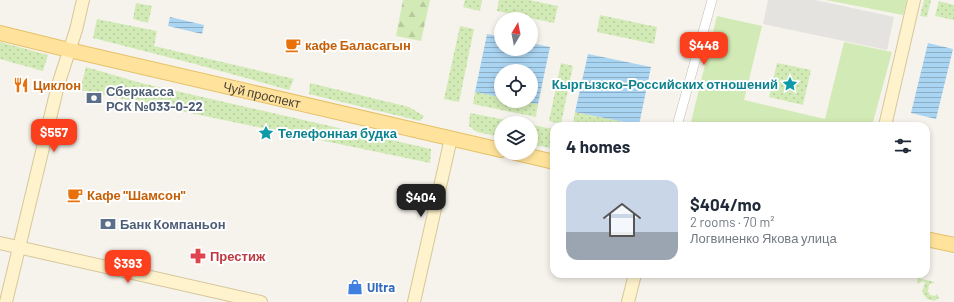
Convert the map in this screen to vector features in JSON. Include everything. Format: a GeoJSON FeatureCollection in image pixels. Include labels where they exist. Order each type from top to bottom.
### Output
{"type":"FeatureCollection","features":[{"type":"Feature","properties":{"kind":"main road"},"geometry":{"type":"LineString","coordinates":[[6,302],[58,85],[76,30],[83,0]]}},
{"type":"Feature","properties":{"kind":"main road"},"geometry":{"type":"LineString","coordinates":[[886,122],[914,0]]}},
{"type":"Feature","properties":{"kind":"main road","name":"Чуй проспект"},"geometry":{"type":"LineString","coordinates":[[0,33],[494,148]]}},
{"type":"Feature","properties":{"kind":"main road"},"geometry":{"type":"LineString","coordinates":[[414,302],[451,138]]}},
{"type":"Feature","properties":{"kind":"main road"},"geometry":{"type":"LineString","coordinates":[[538,158],[550,161]]}},
{"type":"Feature","properties":{"kind":"main road"},"geometry":{"type":"LineString","coordinates":[[930,240],[954,245]]}},
{"type":"Feature","properties":{"kind":"main road"},"geometry":{"type":"LineString","coordinates":[[0,242],[261,302]]}},
{"type":"Feature","properties":{"kind":"main road"},"geometry":{"type":"LineString","coordinates":[[628,302],[634,278]]}},
{"type":"Feature","properties":{"kind":"street"},"geometry":{"type":"LineString","coordinates":[[678,122],[712,0]]}},
{"type":"Feature","properties":{"kind":"green space"},"geometry":{"type":"Polygon","coordinates":[[[403,0],[430,0],[421,41],[396,36],[403,0]]]}},
{"type":"Feature","properties":{"kind":"green space"},"geometry":{"type":"Polygon","coordinates":[[[465,0],[482,0],[480,11],[463,7],[465,0]]]}},
{"type":"Feature","properties":{"kind":"green space"},"geometry":{"type":"Polygon","coordinates":[[[499,0],[529,0],[558,6],[554,23],[538,20],[538,12],[497,11],[499,0]]]}},
{"type":"Feature","properties":{"kind":"green space"},"geometry":{"type":"Polygon","coordinates":[[[826,0],[907,0],[903,15],[826,0]]]}},
{"type":"Feature","properties":{"kind":"green space"},"geometry":{"type":"Polygon","coordinates":[[[924,0],[931,0],[927,17],[920,16],[924,0]]]}},
{"type":"Feature","properties":{"kind":"green space"},"geometry":{"type":"Polygon","coordinates":[[[939,1],[954,5],[954,20],[935,16],[939,1]]]}},
{"type":"Feature","properties":{"kind":"green space"},"geometry":{"type":"Polygon","coordinates":[[[136,3],[152,6],[148,23],[133,19],[136,3]]]}},
{"type":"Feature","properties":{"kind":"green space"},"geometry":{"type":"Polygon","coordinates":[[[600,15],[657,27],[654,44],[597,32],[600,15]]]}},
{"type":"Feature","properties":{"kind":"green space"},"geometry":{"type":"Polygon","coordinates":[[[717,16],[762,26],[744,100],[825,119],[844,42],[892,52],[873,122],[691,122],[717,16]]]}},
{"type":"Feature","properties":{"kind":"green space"},"geometry":{"type":"Polygon","coordinates":[[[97,19],[157,31],[154,46],[294,79],[289,90],[93,38],[97,19]]]}},
{"type":"Feature","properties":{"kind":"green space"},"geometry":{"type":"Polygon","coordinates":[[[460,26],[474,29],[459,102],[444,99],[460,26]]]}},
{"type":"Feature","properties":{"kind":"green space"},"geometry":{"type":"Polygon","coordinates":[[[0,42],[48,55],[43,71],[0,59],[0,42]]]}},
{"type":"Feature","properties":{"kind":"green space"},"geometry":{"type":"Polygon","coordinates":[[[561,63],[573,66],[561,122],[549,121],[561,63]]]}},
{"type":"Feature","properties":{"kind":"green space"},"geometry":{"type":"Polygon","coordinates":[[[777,63],[811,70],[803,105],[769,97],[777,63]]]}},
{"type":"Feature","properties":{"kind":"green space"},"geometry":{"type":"Polygon","coordinates":[[[86,67],[141,83],[431,149],[430,163],[80,90],[86,67]]]}},
{"type":"Feature","properties":{"kind":"green space"},"geometry":{"type":"Polygon","coordinates":[[[310,83],[409,107],[424,116],[420,121],[309,94],[310,83]]]}},
{"type":"Feature","properties":{"kind":"green space"},"geometry":{"type":"Polygon","coordinates":[[[475,92],[494,96],[494,108],[537,108],[536,116],[531,116],[473,104],[475,92]]]}},
{"type":"Feature","properties":{"kind":"green space"},"geometry":{"type":"Polygon","coordinates":[[[575,112],[624,122],[573,122],[575,112]]]}},
{"type":"Feature","properties":{"kind":"green space"},"geometry":{"type":"Polygon","coordinates":[[[470,113],[494,118],[494,136],[477,132],[469,126],[470,113]]]}},
{"type":"Feature","properties":{"kind":"green space"},"geometry":{"type":"Polygon","coordinates":[[[538,126],[550,128],[550,148],[538,146],[538,126]]]}},
{"type":"Feature","properties":{"kind":"green space"},"geometry":{"type":"Polygon","coordinates":[[[918,278],[935,282],[929,285],[928,291],[930,295],[935,296],[937,294],[939,298],[934,301],[927,299],[922,292],[925,282],[922,281],[918,284],[918,278]]]}},
{"type":"Feature","properties":{"kind":"shaded area"},"geometry":{"type":"Polygon","coordinates":[[[768,0],[815,0],[894,17],[887,50],[763,24],[768,0]]]}},
{"type":"Feature","properties":{"kind":"water"},"geometry":{"type":"Polygon","coordinates":[[[170,17],[204,25],[202,34],[168,26],[170,17]]]}},
{"type":"Feature","properties":{"kind":"water"},"geometry":{"type":"Polygon","coordinates":[[[487,34],[494,36],[494,56],[538,56],[538,44],[550,47],[538,104],[538,64],[494,64],[494,96],[475,92],[487,34]]]}},
{"type":"Feature","properties":{"kind":"water"},"geometry":{"type":"Polygon","coordinates":[[[928,43],[953,49],[936,119],[911,113],[928,43]]]}},
{"type":"Feature","properties":{"kind":"water"},"geometry":{"type":"Polygon","coordinates":[[[588,54],[651,67],[640,122],[624,122],[575,112],[588,54]]]}},
{"type":"Feature","properties":{"kind":"place","name":"кафе Баласагын"},"geometry":{"type":"Point","coordinates":[293,45]}},
{"type":"Feature","properties":{"kind":"place","name":"Кыргызско-Российских отношений"},"geometry":{"type":"Point","coordinates":[790,84]}},
{"type":"Feature","properties":{"kind":"place","name":"Циклон"},"geometry":{"type":"Point","coordinates":[21,85]}},
{"type":"Feature","properties":{"kind":"place","name":"Сберкасса РСК №033-0-22"},"geometry":{"type":"Point","coordinates":[94,98]}},
{"type":"Feature","properties":{"kind":"place","name":"Телефонная будка"},"geometry":{"type":"Point","coordinates":[266,133]}},
{"type":"Feature","properties":{"kind":"place","name":"Кафе \"Шамсон\""},"geometry":{"type":"Point","coordinates":[75,195]}},
{"type":"Feature","properties":{"kind":"place","name":"Банк Компаньон"},"geometry":{"type":"Point","coordinates":[108,224]}},
{"type":"Feature","properties":{"kind":"place","name":"Престиж"},"geometry":{"type":"Point","coordinates":[198,256]}},
{"type":"Feature","properties":{"kind":"place","name":"Ultra"},"geometry":{"type":"Point","coordinates":[355,287]}}]}
